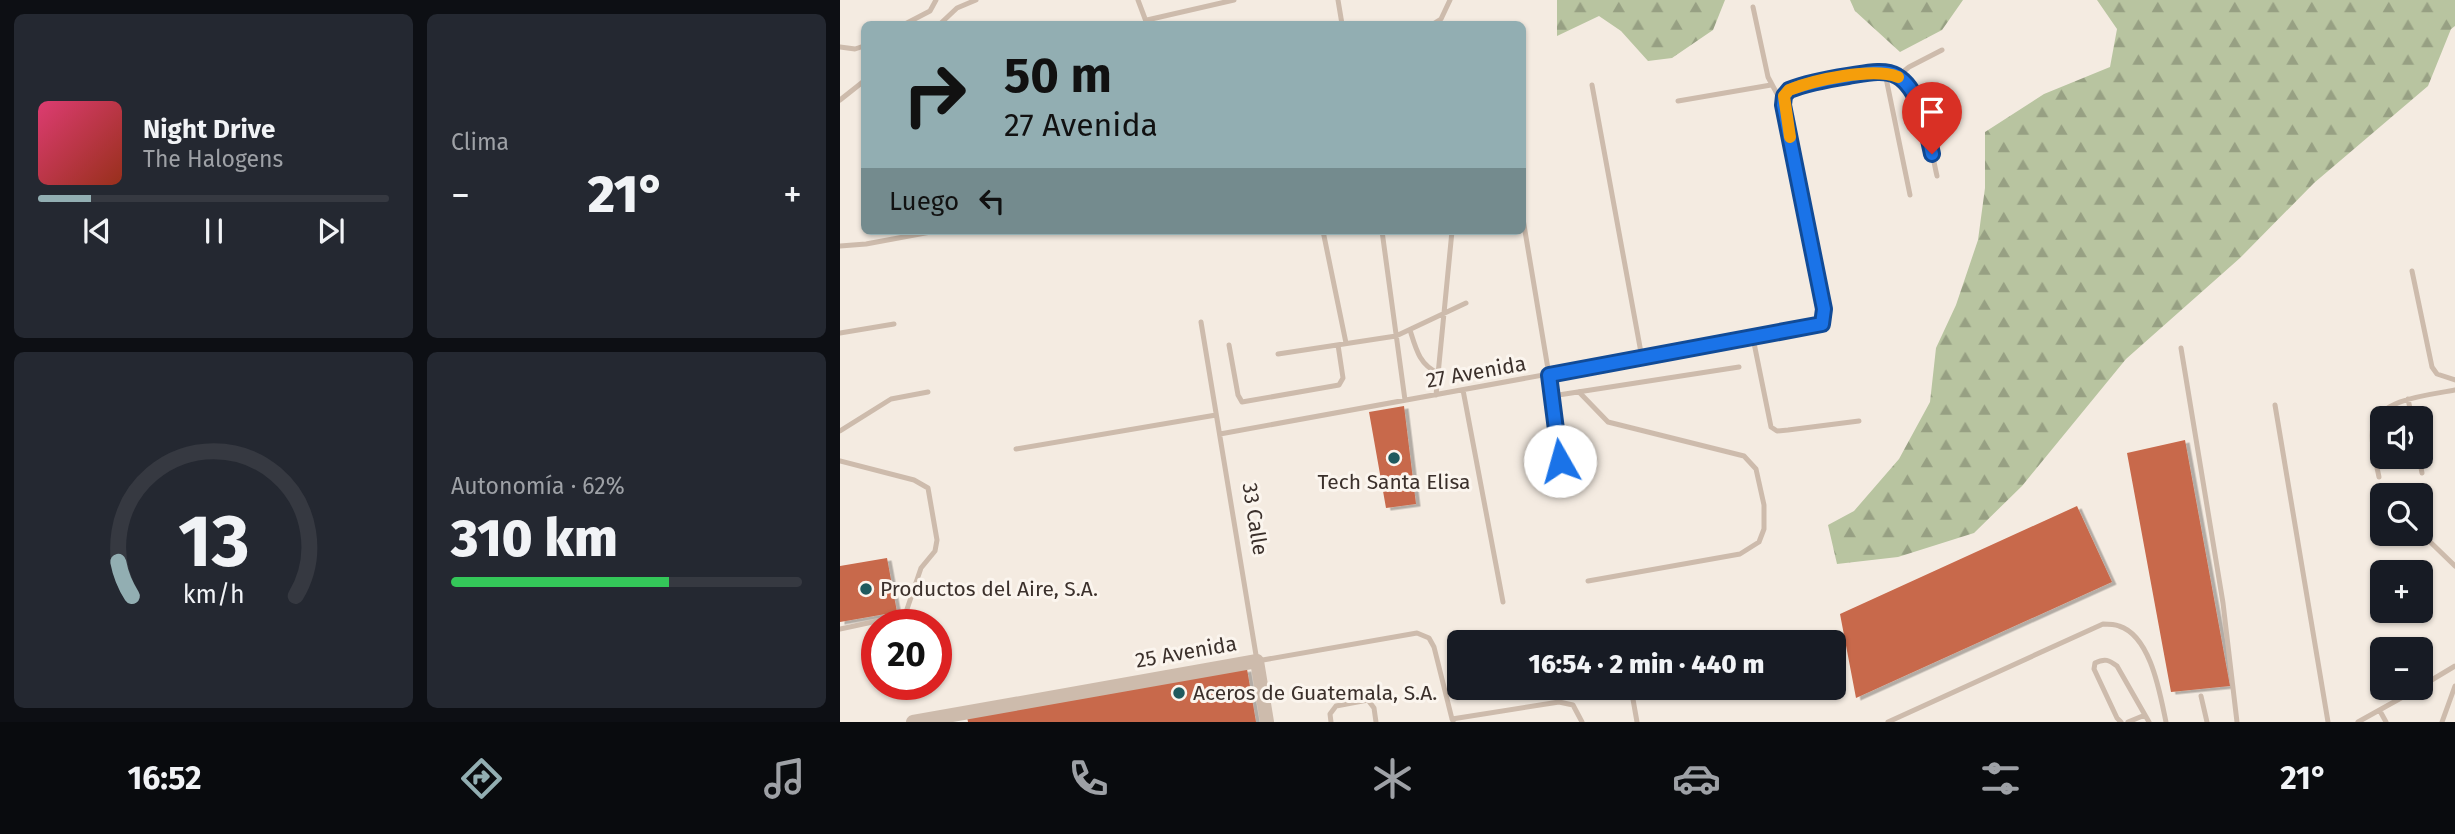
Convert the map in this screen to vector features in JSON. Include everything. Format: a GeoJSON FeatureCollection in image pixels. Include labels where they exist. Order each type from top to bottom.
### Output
{"type":"FeatureCollection","features":[{"type":"Feature","properties":{"kind":"street","name":"25 Avenida"},"geometry":{"type":"LineString","coordinates":[[913,722],[1257,661]]}},
{"type":"Feature","properties":{"kind":"street","name":"33 Calle"},"geometry":{"type":"LineString","coordinates":[[1257,661],[1267,722]]}},
{"type":"Feature","properties":{"kind":"lane"},"geometry":{"type":"LineString","coordinates":[[911,21],[930,11],[936,0]]}},
{"type":"Feature","properties":{"kind":"lane"},"geometry":{"type":"LineString","coordinates":[[943,21],[957,8],[976,0]]}},
{"type":"Feature","properties":{"kind":"lane"},"geometry":{"type":"LineString","coordinates":[[1138,0],[1147,21]]}},
{"type":"Feature","properties":{"kind":"lane"},"geometry":{"type":"LineString","coordinates":[[1151,21],[1234,0]]}},
{"type":"Feature","properties":{"kind":"lane"},"geometry":{"type":"LineString","coordinates":[[1338,0],[1342,21]]}},
{"type":"Feature","properties":{"kind":"lane"},"geometry":{"type":"LineString","coordinates":[[1438,21],[1450,0]]}},
{"type":"Feature","properties":{"kind":"lane"},"geometry":{"type":"LineString","coordinates":[[1753,7],[1771,85],[1783,105]]}},
{"type":"Feature","properties":{"kind":"lane"},"geometry":{"type":"LineString","coordinates":[[930,11],[938,21]]}},
{"type":"Feature","properties":{"kind":"lane"},"geometry":{"type":"LineString","coordinates":[[840,47],[861,47]]}},
{"type":"Feature","properties":{"kind":"lane"},"geometry":{"type":"LineString","coordinates":[[1898,76],[1942,50]]}},
{"type":"Feature","properties":{"kind":"lane"},"geometry":{"type":"LineString","coordinates":[[1783,105],[1784,96],[1797,87],[1844,77],[1885,73],[1898,76],[1922,111],[1937,176]]}},
{"type":"Feature","properties":{"kind":"lane"},"geometry":{"type":"LineString","coordinates":[[1885,73],[1910,195]]}},
{"type":"Feature","properties":{"kind":"lane"},"geometry":{"type":"LineString","coordinates":[[840,100],[861,83]]}},
{"type":"Feature","properties":{"kind":"lane"},"geometry":{"type":"LineString","coordinates":[[1592,85],[1642,358]]}},
{"type":"Feature","properties":{"kind":"lane"},"geometry":{"type":"LineString","coordinates":[[1678,101],[1771,85]]}},
{"type":"Feature","properties":{"kind":"lane","name":"27 Avenida"},"geometry":{"type":"LineString","coordinates":[[1220,434],[1818,326],[1824,320],[1824,309],[1783,105]]}},
{"type":"Feature","properties":{"kind":"lane"},"geometry":{"type":"LineString","coordinates":[[840,246],[914,235]]}},
{"type":"Feature","properties":{"kind":"lane"},"geometry":{"type":"LineString","coordinates":[[1324,235],[1346,343]]}},
{"type":"Feature","properties":{"kind":"lane"},"geometry":{"type":"LineString","coordinates":[[1383,235],[1405,400]]}},
{"type":"Feature","properties":{"kind":"lane"},"geometry":{"type":"LineString","coordinates":[[1436,395],[1452,235]]}},
{"type":"Feature","properties":{"kind":"lane"},"geometry":{"type":"LineString","coordinates":[[1526,235],[1560,461]]}},
{"type":"Feature","properties":{"kind":"lane"},"geometry":{"type":"LineString","coordinates":[[2412,271],[2432,367],[2437,373],[2455,380]]}},
{"type":"Feature","properties":{"kind":"lane"},"geometry":{"type":"LineString","coordinates":[[1278,354],[1396,336],[1465,303]]}},
{"type":"Feature","properties":{"kind":"lane","name":"33 Calle"},"geometry":{"type":"LineString","coordinates":[[1201,322],[1257,661]]}},
{"type":"Feature","properties":{"kind":"lane"},"geometry":{"type":"LineString","coordinates":[[840,333],[894,324]]}},
{"type":"Feature","properties":{"kind":"lane"},"geometry":{"type":"LineString","coordinates":[[1410,330],[1422,362],[1427,368],[1438,373]]}},
{"type":"Feature","properties":{"kind":"lane"},"geometry":{"type":"LineString","coordinates":[[1752,338],[1771,427],[1777,431],[1860,421]]}},
{"type":"Feature","properties":{"kind":"lane"},"geometry":{"type":"LineString","coordinates":[[1229,345],[1238,395],[1241,401],[1245,402],[1339,385],[1343,378],[1338,345]]}},
{"type":"Feature","properties":{"kind":"lane"},"geometry":{"type":"LineString","coordinates":[[2181,348],[2223,603],[2237,722]]}},
{"type":"Feature","properties":{"kind":"lane"},"geometry":{"type":"LineString","coordinates":[[1552,396],[1740,367]]}},
{"type":"Feature","properties":{"kind":"lane"},"geometry":{"type":"LineString","coordinates":[[1463,390],[1503,602]]}},
{"type":"Feature","properties":{"kind":"lane"},"geometry":{"type":"LineString","coordinates":[[2379,477],[2373,426],[2379,414],[2408,399],[2455,390]]}},
{"type":"Feature","properties":{"kind":"lane"},"geometry":{"type":"LineString","coordinates":[[840,431],[891,399],[928,392]]}},
{"type":"Feature","properties":{"kind":"lane"},"geometry":{"type":"LineString","coordinates":[[1579,392],[1608,422],[1744,456],[1756,469],[1764,505],[1764,528],[1759,542],[1740,554],[1587,582]]}},
{"type":"Feature","properties":{"kind":"lane"},"geometry":{"type":"LineString","coordinates":[[2408,399],[2409,406]]}},
{"type":"Feature","properties":{"kind":"lane"},"geometry":{"type":"LineString","coordinates":[[2275,405],[2329,722]]}},
{"type":"Feature","properties":{"kind":"lane"},"geometry":{"type":"LineString","coordinates":[[1016,449],[1216,415]]}},
{"type":"Feature","properties":{"kind":"lane"},"geometry":{"type":"LineString","coordinates":[[840,461],[914,480],[928,488],[937,540],[935,551],[921,568],[905,615],[840,629]]}},
{"type":"Feature","properties":{"kind":"lane"},"geometry":{"type":"LineString","coordinates":[[2433,545],[2455,566]]}},
{"type":"Feature","properties":{"kind":"lane"},"geometry":{"type":"LineString","coordinates":[[1888,722],[2103,624],[2120,626],[2131,633],[2143,647],[2158,683],[2166,722]]}},
{"type":"Feature","properties":{"kind":"lane","name":"25 Avenida"},"geometry":{"type":"LineString","coordinates":[[1257,661],[1417,633],[1429,639],[1434,647],[1453,720]]}},
{"type":"Feature","properties":{"kind":"lane"},"geometry":{"type":"LineString","coordinates":[[2121,722],[2094,669],[2095,663],[2101,659],[2109,660],[2117,666],[2149,722]]}},
{"type":"Feature","properties":{"kind":"lane"},"geometry":{"type":"LineString","coordinates":[[2433,679],[2455,666]]}},
{"type":"Feature","properties":{"kind":"lane"},"geometry":{"type":"LineString","coordinates":[[2442,722],[2455,686]]}},
{"type":"Feature","properties":{"kind":"lane"},"geometry":{"type":"LineString","coordinates":[[2201,696],[2207,722]]}},
{"type":"Feature","properties":{"kind":"lane"},"geometry":{"type":"LineString","coordinates":[[1331,722],[1330,714],[1336,706],[1368,700],[1374,708],[1376,722]]}},
{"type":"Feature","properties":{"kind":"lane"},"geometry":{"type":"LineString","coordinates":[[1633,700],[1637,722]]}},
{"type":"Feature","properties":{"kind":"lane"},"geometry":{"type":"LineString","coordinates":[[2358,722],[2399,700]]}},
{"type":"Feature","properties":{"kind":"lane"},"geometry":{"type":"LineString","coordinates":[[1453,720],[1559,702],[1573,705],[1582,722]]}},
{"type":"Feature","properties":{"kind":"lane"},"geometry":{"type":"LineString","coordinates":[[2381,711],[2386,722]]}},
{"type":"Feature","properties":{"kind":"lane"},"geometry":{"type":"LineString","coordinates":[[2128,722],[2145,715]]}},
{"type":"Feature","properties":{"kind":"green space"},"geometry":{"type":"Polygon","coordinates":[[[1557,0],[1725,0],[1713,30],[1672,58],[1648,61],[1621,31],[1599,16],[1557,36],[1557,0]]]}},
{"type":"Feature","properties":{"kind":"green space"},"geometry":{"type":"Polygon","coordinates":[[[1850,0],[1963,0],[1942,30],[1900,52],[1855,11],[1850,0]]]}},
{"type":"Feature","properties":{"kind":"green space"},"geometry":{"type":"Polygon","coordinates":[[[2097,0],[2455,0],[2455,26],[2451,29],[2428,86],[2314,183],[2240,258],[2126,359],[2022,486],[1974,533],[1898,557],[1837,564],[1828,525],[1854,511],[1899,459],[1930,402],[1936,348],[1956,305],[1978,240],[1985,188],[1985,132],[2044,94],[2110,67],[2117,29],[2097,0]]]}},
{"type":"Feature","properties":{"kind":"building","name":"Tech Santa Elisa"},"geometry":{"type":"Polygon","coordinates":[[[1404,406],[1416,504],[1386,508],[1369,412],[1404,406]]]}},
{"type":"Feature","properties":{"kind":"building"},"geometry":{"type":"Polygon","coordinates":[[[2185,440],[2230,686],[2171,692],[2127,453],[2185,440]]]}},
{"type":"Feature","properties":{"kind":"building"},"geometry":{"type":"Polygon","coordinates":[[[2077,506],[2112,582],[1856,698],[1846,646],[1846,630],[1843,630],[1840,614],[2077,506]]]}},
{"type":"Feature","properties":{"kind":"building","name":"Productos del Aire, S.A."},"geometry":{"type":"Polygon","coordinates":[[[887,558],[896,609],[861,609],[861,618],[840,622],[840,566],[887,558]]]}},
{"type":"Feature","properties":{"kind":"building","name":"Aceros de Guatemala, S.A."},"geometry":{"type":"Polygon","coordinates":[[[1247,669],[1256,722],[968,722],[967,717],[1247,669]]]}},
{"type":"Feature","properties":{"kind":"slow traffic"},"geometry":{"type":"LineString","coordinates":[[1790,137],[1783,105],[1784,96],[1789,90],[1870,73],[1885,73],[1898,77]]}},
{"type":"Feature","properties":{"kind":"place","name":"Tech Santa Elisa"},"geometry":{"type":"Point","coordinates":[1394,458]}},
{"type":"Feature","properties":{"kind":"place","name":"Productos del Aire, S.A."},"geometry":{"type":"Point","coordinates":[866,589]}},
{"type":"Feature","properties":{"kind":"place","name":"Aceros de Guatemala, S.A."},"geometry":{"type":"Point","coordinates":[1179,693]}},
{"type":"Feature","properties":{"kind":"route"},"geometry":{"type":"LineString","coordinates":[[1560,461],[1549,375],[1822,324],[1824,309],[1783,105],[1784,96],[1789,90],[1870,73],[1898,76],[1922,111],[1932,154]]}}]}
